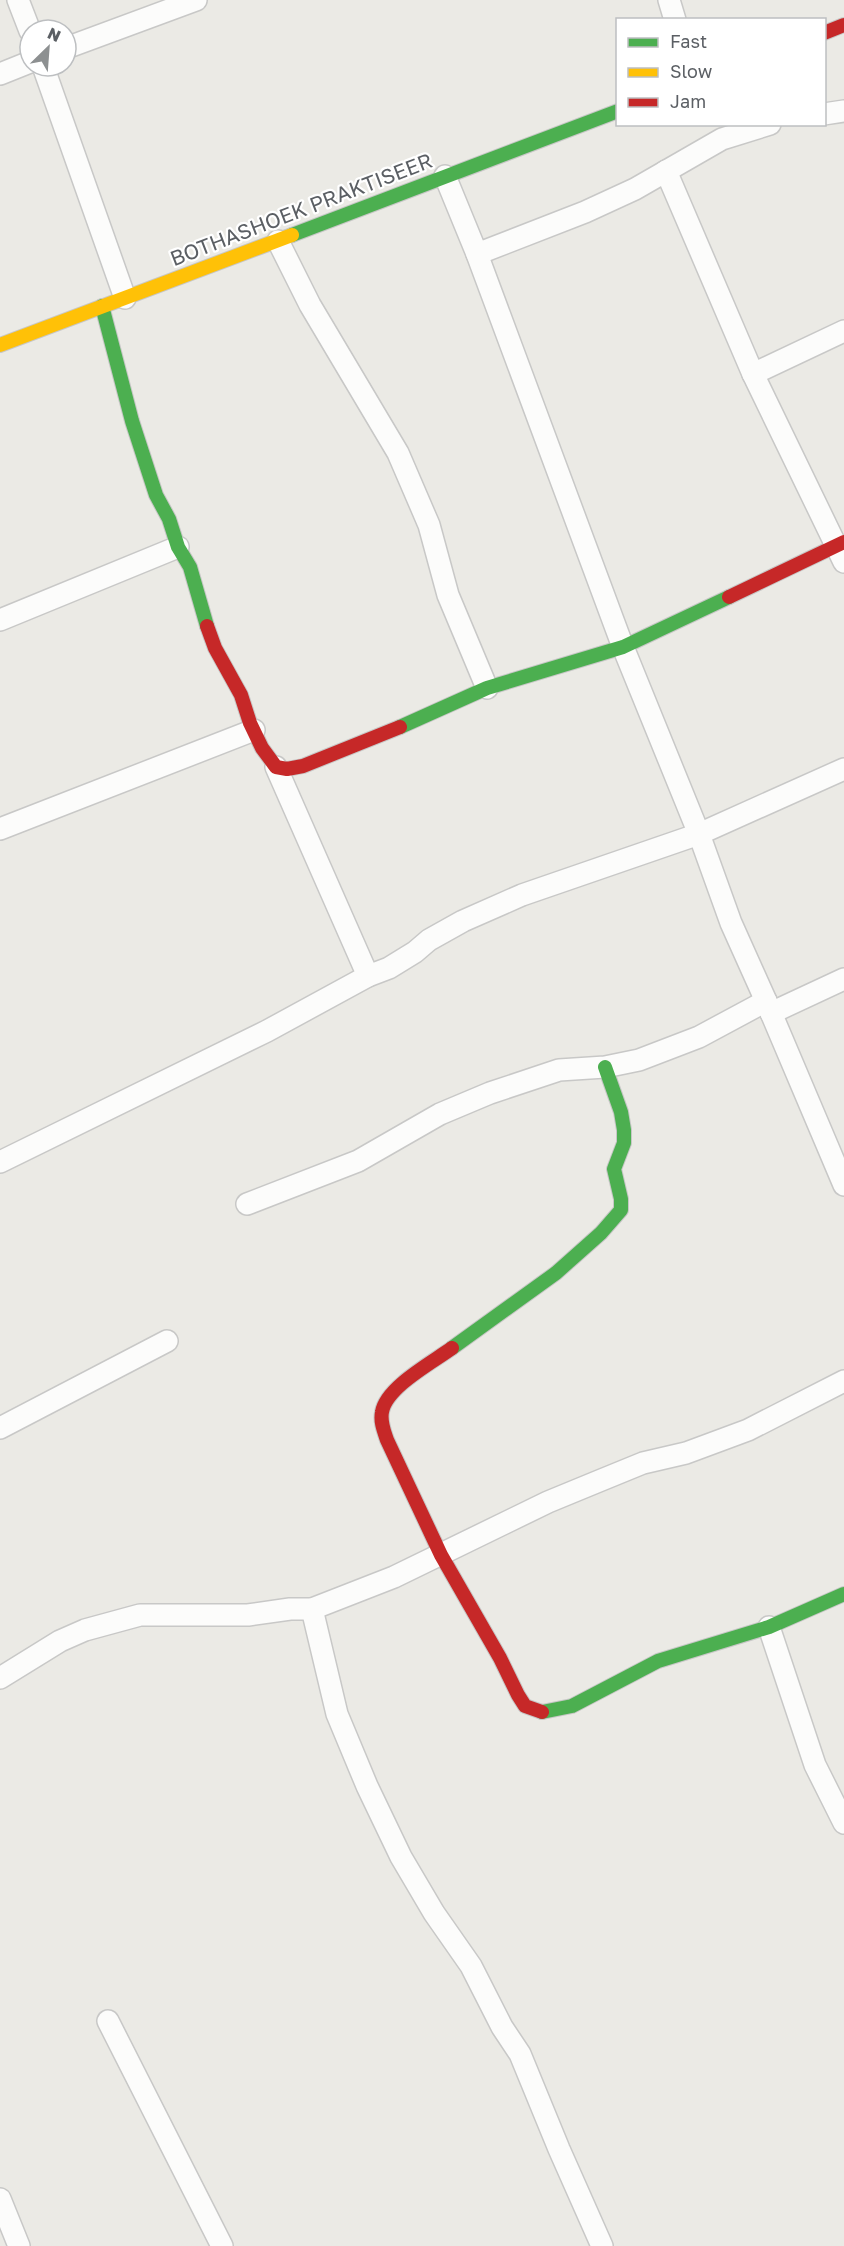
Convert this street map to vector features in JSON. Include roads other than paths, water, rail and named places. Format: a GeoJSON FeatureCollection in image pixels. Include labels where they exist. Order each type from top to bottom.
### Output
{"type":"FeatureCollection","features":[{"type":"Feature","properties":{"kind":"street"},"geometry":{"type":"LineString","coordinates":[[18,0],[25,18]]}},
{"type":"Feature","properties":{"kind":"street"},"geometry":{"type":"LineString","coordinates":[[78,44],[196,0]]}},
{"type":"Feature","properties":{"kind":"street"},"geometry":{"type":"LineString","coordinates":[[669,0],[674,18]]}},
{"type":"Feature","properties":{"kind":"street"},"geometry":{"type":"LineString","coordinates":[[826,33],[844,25]]}},
{"type":"Feature","properties":{"kind":"street"},"geometry":{"type":"LineString","coordinates":[[0,74],[18,67]]}},
{"type":"Feature","properties":{"kind":"street"},"geometry":{"type":"LineString","coordinates":[[47,78],[125,298]]}},
{"type":"Feature","properties":{"kind":"street"},"geometry":{"type":"LineString","coordinates":[[826,114],[844,111]]}},
{"type":"Feature","properties":{"kind":"street","name":"BOTHASHOEK PRAKTISEER"},"geometry":{"type":"LineString","coordinates":[[0,345],[616,112]]}},
{"type":"Feature","properties":{"kind":"street"},"geometry":{"type":"LineString","coordinates":[[477,254],[585,212],[635,189],[666,171],[718,132],[757,126]]}},
{"type":"Feature","properties":{"kind":"street"},"geometry":{"type":"LineString","coordinates":[[276,767],[287,769],[303,766],[346,751],[487,688],[623,647],[842,550],[753,374],[666,171]]}},
{"type":"Feature","properties":{"kind":"street"},"geometry":{"type":"LineString","coordinates":[[445,176],[477,254],[623,647],[699,834],[731,923],[842,1174]]}},
{"type":"Feature","properties":{"kind":"street"},"geometry":{"type":"LineString","coordinates":[[278,241],[310,305],[398,453],[429,525],[448,595],[487,688]]}},
{"type":"Feature","properties":{"kind":"street"},"geometry":{"type":"LineString","coordinates":[[102,306],[149,478],[174,531],[178,547],[190,567],[200,606],[215,648],[241,695],[262,748],[276,767],[368,976]]}},
{"type":"Feature","properties":{"kind":"street"},"geometry":{"type":"LineString","coordinates":[[753,374],[844,331]]}},
{"type":"Feature","properties":{"kind":"street"},"geometry":{"type":"LineString","coordinates":[[0,620],[178,547]]}},
{"type":"Feature","properties":{"kind":"street"},"geometry":{"type":"LineString","coordinates":[[0,829],[254,730]]}},
{"type":"Feature","properties":{"kind":"street"},"geometry":{"type":"LineString","coordinates":[[0,1162],[267,1031],[368,976],[403,960],[429,940],[463,921],[513,899],[699,834],[844,769]]}},
{"type":"Feature","properties":{"kind":"street"},"geometry":{"type":"LineString","coordinates":[[248,1204],[358,1161],[440,1114],[490,1093],[559,1070],[605,1067],[639,1060],[844,979]]}},
{"type":"Feature","properties":{"kind":"street"},"geometry":{"type":"LineString","coordinates":[[605,1067],[624,1126],[624,1141],[614,1168],[623,1202],[621,1210],[579,1254],[400,1387],[387,1400],[381,1412],[381,1424],[387,1440],[441,1555],[500,1658],[518,1695],[525,1706],[539,1712],[572,1706],[658,1661],[769,1627],[844,1594]]}},
{"type":"Feature","properties":{"kind":"street"},"geometry":{"type":"LineString","coordinates":[[0,1428],[167,1341]]}},
{"type":"Feature","properties":{"kind":"street"},"geometry":{"type":"LineString","coordinates":[[0,1677],[85,1630],[140,1615],[248,1615],[290,1609],[312,1609],[394,1577],[548,1502],[599,1480],[643,1463],[686,1453],[748,1430],[844,1381]]}},
{"type":"Feature","properties":{"kind":"street"},"geometry":{"type":"LineString","coordinates":[[312,1609],[335,1708],[368,1786],[401,1857],[434,1912],[471,1966],[502,2027],[520,2054],[559,2150],[602,2246]]}},
{"type":"Feature","properties":{"kind":"street"},"geometry":{"type":"LineString","coordinates":[[769,1627],[815,1765],[844,1819]]}},
{"type":"Feature","properties":{"kind":"street"},"geometry":{"type":"LineString","coordinates":[[108,2021],[222,2246]]}},
{"type":"Feature","properties":{"kind":"street"},"geometry":{"type":"LineString","coordinates":[[0,2199],[19,2246]]}}]}
